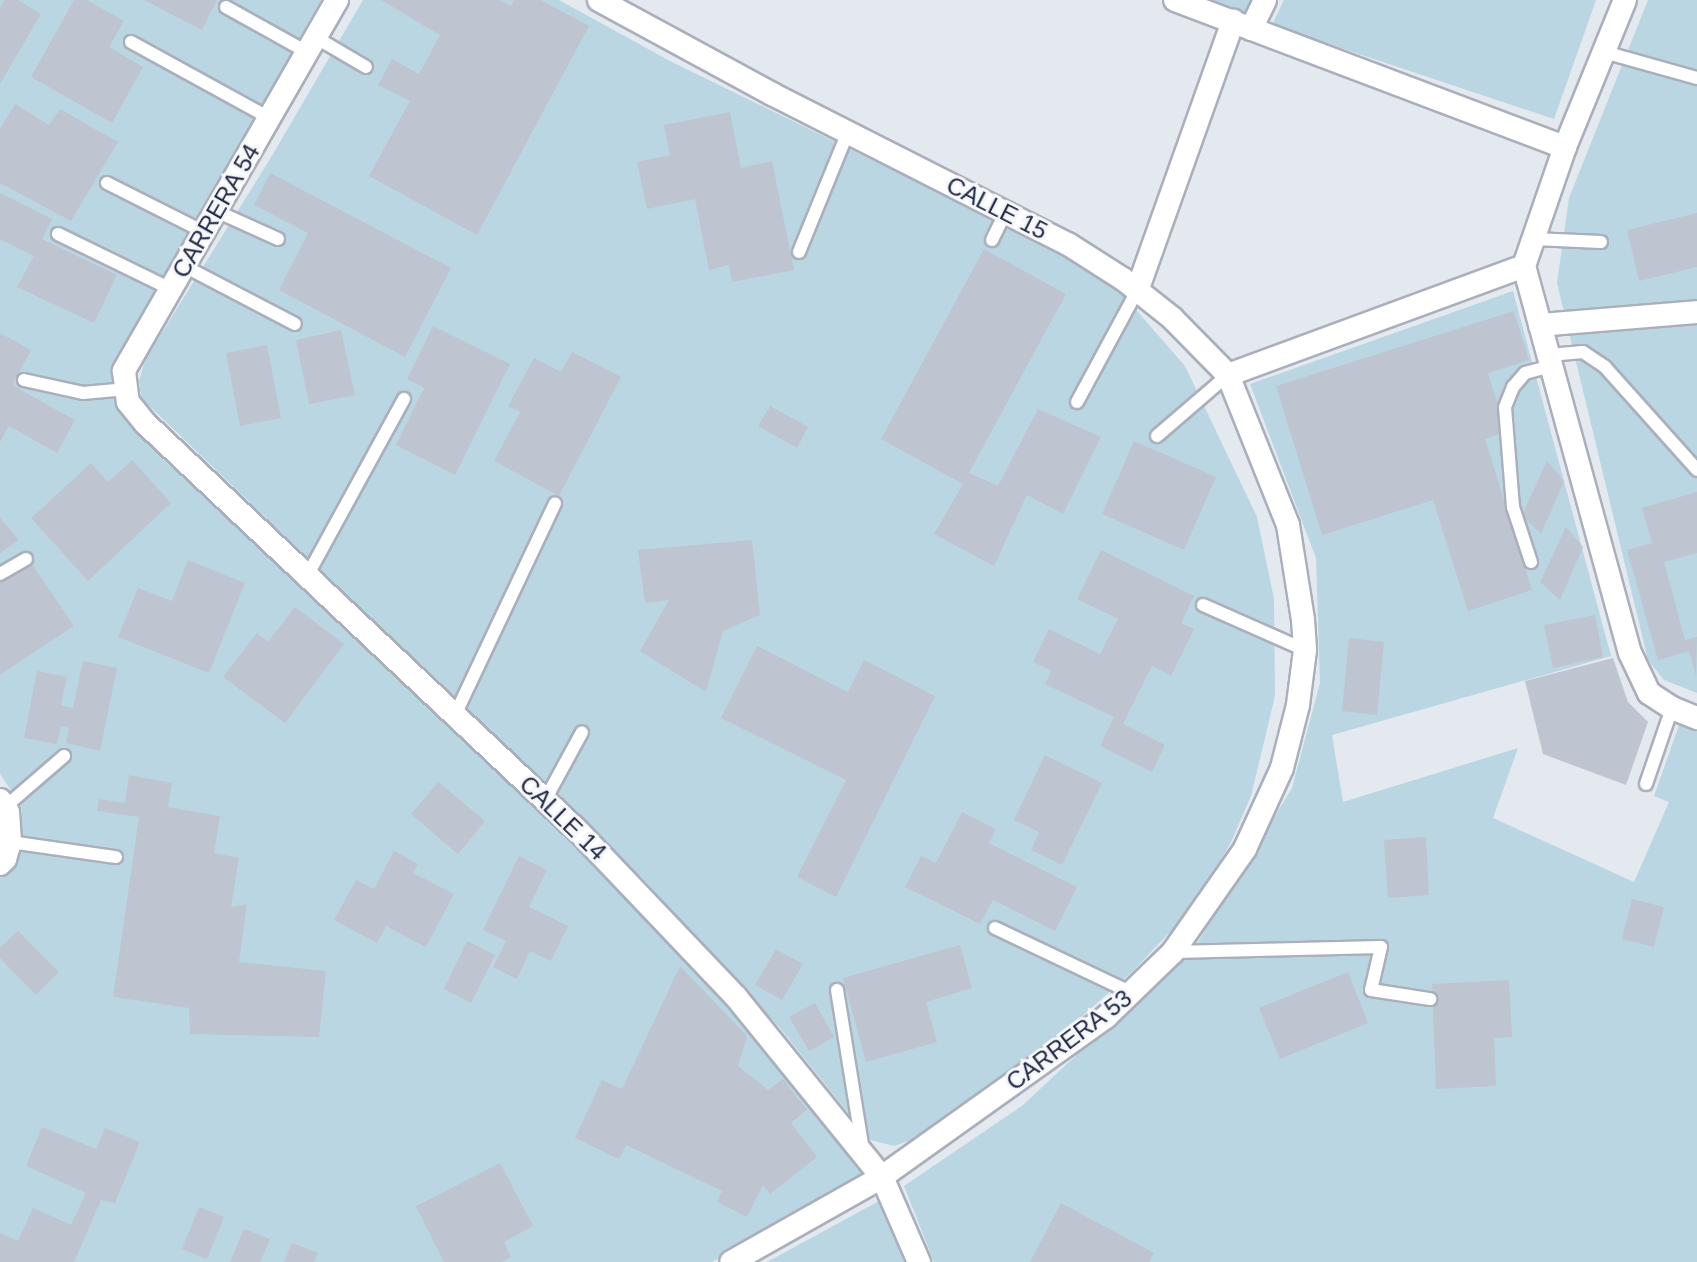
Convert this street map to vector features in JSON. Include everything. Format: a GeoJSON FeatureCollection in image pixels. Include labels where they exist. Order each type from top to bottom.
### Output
{"type":"FeatureCollection","features":[{"type":"Feature","properties":{"kind":"street","name":"CARRERA 54"},"geometry":{"type":"LineString","coordinates":[[127,389],[124,371],[337,0]]}},
{"type":"Feature","properties":{"kind":"street","name":"CALLE 15"},"geometry":{"type":"LineString","coordinates":[[599,0],[848,132],[1006,211],[1095,260],[1137,291],[1172,318],[1228,375],[1288,525]]}},
{"type":"Feature","properties":{"kind":"street"},"geometry":{"type":"LineString","coordinates":[[1175,0],[1565,147]]}},
{"type":"Feature","properties":{"kind":"street"},"geometry":{"type":"LineString","coordinates":[[1137,291],[1242,25],[1265,0]]}},
{"type":"Feature","properties":{"kind":"street"},"geometry":{"type":"LineString","coordinates":[[1625,0],[1565,147],[1524,266],[1630,653],[1649,693],[1672,708],[1697,718]]}},
{"type":"Feature","properties":{"kind":"street"},"geometry":{"type":"LineString","coordinates":[[1228,375],[1524,266]]}},
{"type":"Feature","properties":{"kind":"street"},"geometry":{"type":"LineString","coordinates":[[1540,325],[1697,312]]}},
{"type":"Feature","properties":{"kind":"street","name":"CALLE 14"},"geometry":{"type":"LineString","coordinates":[[127,389],[128,402],[146,424],[545,800],[736,997],[882,1177],[919,1262]]}},
{"type":"Feature","properties":{"kind":"street","name":"CARRERA 53"},"geometry":{"type":"LineString","coordinates":[[731,1262],[882,1177],[1106,1017],[1173,952],[1245,849],[1282,768],[1298,705],[1305,650],[1288,525]]}},
{"type":"Feature","properties":{"kind":"street"},"geometry":{"type":"LineString","coordinates":[[0,864],[5,859],[10,842],[8,812],[2,803]]}},
{"type":"Feature","properties":{"kind":"lane"},"geometry":{"type":"LineString","coordinates":[[226,7],[366,67]]}},
{"type":"Feature","properties":{"kind":"lane"},"geometry":{"type":"LineString","coordinates":[[131,42],[269,118]]}},
{"type":"Feature","properties":{"kind":"lane"},"geometry":{"type":"LineString","coordinates":[[1604,52],[1697,78]]}},
{"type":"Feature","properties":{"kind":"lane"},"geometry":{"type":"LineString","coordinates":[[799,252],[848,132]]}},
{"type":"Feature","properties":{"kind":"lane"},"geometry":{"type":"LineString","coordinates":[[107,183],[204,232]]}},
{"type":"Feature","properties":{"kind":"lane"},"geometry":{"type":"LineString","coordinates":[[216,211],[278,239]]}},
{"type":"Feature","properties":{"kind":"lane"},"geometry":{"type":"LineString","coordinates":[[992,240],[1006,211]]}},
{"type":"Feature","properties":{"kind":"lane"},"geometry":{"type":"LineString","coordinates":[[58,234],[171,289]]}},
{"type":"Feature","properties":{"kind":"lane"},"geometry":{"type":"LineString","coordinates":[[1534,239],[1601,242]]}},
{"type":"Feature","properties":{"kind":"lane"},"geometry":{"type":"LineString","coordinates":[[184,266],[295,324]]}},
{"type":"Feature","properties":{"kind":"lane"},"geometry":{"type":"LineString","coordinates":[[1077,402],[1137,291]]}},
{"type":"Feature","properties":{"kind":"lane"},"geometry":{"type":"LineString","coordinates":[[1531,562],[1513,507],[1505,407],[1513,387],[1525,373],[1550,361],[1583,352],[1605,367],[1697,470]]}},
{"type":"Feature","properties":{"kind":"lane"},"geometry":{"type":"LineString","coordinates":[[1157,436],[1228,375]]}},
{"type":"Feature","properties":{"kind":"lane"},"geometry":{"type":"LineString","coordinates":[[24,380],[83,393],[127,389]]}},
{"type":"Feature","properties":{"kind":"lane"},"geometry":{"type":"LineString","coordinates":[[307,576],[404,399]]}},
{"type":"Feature","properties":{"kind":"lane"},"geometry":{"type":"LineString","coordinates":[[455,715],[555,503]]}},
{"type":"Feature","properties":{"kind":"lane"},"geometry":{"type":"LineString","coordinates":[[0,574],[26,559]]}},
{"type":"Feature","properties":{"kind":"lane"},"geometry":{"type":"LineString","coordinates":[[1203,605],[1305,650]]}},
{"type":"Feature","properties":{"kind":"lane"},"geometry":{"type":"LineString","coordinates":[[1646,784],[1672,708]]}},
{"type":"Feature","properties":{"kind":"lane"},"geometry":{"type":"LineString","coordinates":[[545,800],[582,732]]}},
{"type":"Feature","properties":{"kind":"lane"},"geometry":{"type":"LineString","coordinates":[[2,803],[64,756]]}},
{"type":"Feature","properties":{"kind":"lane"},"geometry":{"type":"LineString","coordinates":[[10,842],[116,857]]}},
{"type":"Feature","properties":{"kind":"lane"},"geometry":{"type":"LineString","coordinates":[[995,928],[1132,993]]}},
{"type":"Feature","properties":{"kind":"lane"},"geometry":{"type":"LineString","coordinates":[[1173,952],[1381,947],[1371,990],[1430,999]]}},
{"type":"Feature","properties":{"kind":"lane"},"geometry":{"type":"LineString","coordinates":[[837,990],[863,1152]]}},
{"type":"Feature","properties":{"kind":"shaded area"},"geometry":{"type":"Polygon","coordinates":[[[0,0],[321,0],[113,366],[123,417],[169,465],[293,574],[637,903],[727,1000],[868,1175],[712,1262],[0,1262],[0,874],[15,862],[22,815],[21,805],[0,774],[0,0]]]}},
{"type":"Feature","properties":{"kind":"shaded area"},"geometry":{"type":"Polygon","coordinates":[[[363,0],[559,0],[670,61],[1064,254],[1116,287],[1185,366],[1257,517],[1274,599],[1275,696],[1251,796],[1231,842],[1197,903],[1134,970],[1014,1077],[923,1136],[894,1146],[870,1140],[780,1028],[645,881],[141,398],[139,381],[145,360],[270,159],[363,0]]]}},
{"type":"Feature","properties":{"kind":"shaded area"},"geometry":{"type":"Polygon","coordinates":[[[1202,0],[1258,0],[1250,17],[1202,0]]]}},
{"type":"Feature","properties":{"kind":"shaded area"},"geometry":{"type":"Polygon","coordinates":[[[1284,0],[1596,0],[1554,119],[1272,25],[1284,0]]]}},
{"type":"Feature","properties":{"kind":"shaded area"},"geometry":{"type":"Polygon","coordinates":[[[1648,0],[1697,0],[1697,693],[1664,680],[1648,660],[1557,283],[1569,198],[1648,0]]]}},
{"type":"Feature","properties":{"kind":"shaded area"},"geometry":{"type":"Polygon","coordinates":[[[1513,291],[1611,656],[1332,735],[1343,802],[1518,748],[1493,818],[1634,882],[1669,802],[1654,796],[1679,725],[1697,732],[1697,1262],[934,1262],[904,1186],[1023,1105],[1198,942],[1292,788],[1320,683],[1316,558],[1250,384],[1513,291]]]}},
{"type":"Feature","properties":{"kind":"shaded area"},"geometry":{"type":"Polygon","coordinates":[[[879,1201],[904,1262],[767,1262],[879,1201]]]}},
{"type":"Feature","properties":{"kind":"building"},"geometry":{"type":"Polygon","coordinates":[[[4,0],[18,0],[41,14],[0,84],[0,8],[4,0]]]}},
{"type":"Feature","properties":{"kind":"building"},"geometry":{"type":"Polygon","coordinates":[[[74,0],[87,0],[124,21],[109,47],[143,67],[112,123],[31,77],[74,0]]]}},
{"type":"Feature","properties":{"kind":"building"},"geometry":{"type":"Polygon","coordinates":[[[144,0],[217,0],[202,30],[144,0]]]}},
{"type":"Feature","properties":{"kind":"building"},"geometry":{"type":"Polygon","coordinates":[[[381,0],[499,0],[511,6],[514,0],[541,0],[589,26],[477,235],[369,176],[410,101],[378,85],[392,59],[419,74],[440,35],[381,0]]]}},
{"type":"Feature","properties":{"kind":"building"},"geometry":{"type":"Polygon","coordinates":[[[15,104],[49,125],[60,109],[118,142],[71,221],[0,183],[0,129],[15,104]]]}},
{"type":"Feature","properties":{"kind":"building"},"geometry":{"type":"Polygon","coordinates":[[[730,112],[741,168],[772,161],[794,270],[732,282],[729,265],[709,270],[695,199],[647,209],[637,162],[670,155],[664,125],[730,112]]]}},
{"type":"Feature","properties":{"kind":"building"},"geometry":{"type":"Polygon","coordinates":[[[270,173],[451,268],[405,357],[279,290],[308,233],[254,205],[270,173]]]}},
{"type":"Feature","properties":{"kind":"building"},"geometry":{"type":"Polygon","coordinates":[[[0,193],[52,219],[42,239],[117,275],[94,323],[17,287],[34,256],[0,239],[0,193]]]}},
{"type":"Feature","properties":{"kind":"building"},"geometry":{"type":"Polygon","coordinates":[[[1697,213],[1697,267],[1639,281],[1627,230],[1697,213]]]}},
{"type":"Feature","properties":{"kind":"building"},"geometry":{"type":"Polygon","coordinates":[[[984,249],[1066,294],[969,473],[998,486],[1038,409],[1101,437],[1063,514],[1027,495],[994,566],[934,534],[963,484],[881,439],[984,249]]]}},
{"type":"Feature","properties":{"kind":"building"},"geometry":{"type":"Polygon","coordinates":[[[1514,311],[1529,360],[1488,373],[1506,432],[1485,439],[1532,590],[1468,611],[1433,500],[1322,535],[1276,386],[1514,311]]]}},
{"type":"Feature","properties":{"kind":"building"},"geometry":{"type":"Polygon","coordinates":[[[433,326],[510,364],[455,475],[396,445],[424,388],[407,379],[433,326]]]}},
{"type":"Feature","properties":{"kind":"building"},"geometry":{"type":"Polygon","coordinates":[[[341,330],[355,395],[309,404],[296,340],[341,330]]]}},
{"type":"Feature","properties":{"kind":"building"},"geometry":{"type":"Polygon","coordinates":[[[0,333],[31,350],[12,385],[75,420],[57,453],[9,426],[0,442],[0,333]]]}},
{"type":"Feature","properties":{"kind":"building"},"geometry":{"type":"Polygon","coordinates":[[[267,345],[281,418],[240,426],[226,353],[267,345]]]}},
{"type":"Feature","properties":{"kind":"building"},"geometry":{"type":"Polygon","coordinates":[[[572,352],[621,377],[559,496],[494,461],[520,412],[508,406],[534,358],[561,372],[572,352]]]}},
{"type":"Feature","properties":{"kind":"building"},"geometry":{"type":"Polygon","coordinates":[[[770,406],[808,427],[797,448],[758,426],[770,406]]]}},
{"type":"Feature","properties":{"kind":"building"},"geometry":{"type":"Polygon","coordinates":[[[1134,441],[1216,477],[1184,550],[1102,514],[1134,441]]]}},
{"type":"Feature","properties":{"kind":"building"},"geometry":{"type":"Polygon","coordinates":[[[132,460],[171,503],[88,581],[31,518],[91,463],[108,482],[132,460]]]}},
{"type":"Feature","properties":{"kind":"building"},"geometry":{"type":"Polygon","coordinates":[[[1547,461],[1564,481],[1541,534],[1522,515],[1547,461]]]}},
{"type":"Feature","properties":{"kind":"building"},"geometry":{"type":"Polygon","coordinates":[[[1697,492],[1697,553],[1664,562],[1685,640],[1697,637],[1696,676],[1689,651],[1658,660],[1627,550],[1652,543],[1642,508],[1697,492]]]}},
{"type":"Feature","properties":{"kind":"building"},"geometry":{"type":"Polygon","coordinates":[[[0,518],[19,540],[0,553],[0,518]]]}},
{"type":"Feature","properties":{"kind":"building"},"geometry":{"type":"Polygon","coordinates":[[[1566,527],[1583,547],[1560,600],[1540,582],[1566,527]]]}},
{"type":"Feature","properties":{"kind":"building"},"geometry":{"type":"Polygon","coordinates":[[[752,540],[760,615],[723,631],[706,692],[640,651],[669,600],[645,603],[638,550],[752,540]]]}},
{"type":"Feature","properties":{"kind":"building"},"geometry":{"type":"Polygon","coordinates":[[[1101,550],[1194,596],[1181,623],[1194,629],[1171,676],[1152,666],[1123,724],[1165,745],[1152,772],[1100,746],[1114,717],[1045,684],[1052,671],[1033,662],[1049,629],[1100,654],[1118,619],[1077,599],[1101,550]]]}},
{"type":"Feature","properties":{"kind":"building"},"geometry":{"type":"Polygon","coordinates":[[[188,560],[245,583],[209,673],[118,637],[138,588],[172,601],[188,560]]]}},
{"type":"Feature","properties":{"kind":"building"},"geometry":{"type":"Polygon","coordinates":[[[32,564],[74,626],[0,675],[0,583],[32,564]]]}},
{"type":"Feature","properties":{"kind":"building"},"geometry":{"type":"Polygon","coordinates":[[[295,607],[344,644],[285,723],[223,677],[257,633],[268,642],[295,607]]]}},
{"type":"Feature","properties":{"kind":"building"},"geometry":{"type":"Polygon","coordinates":[[[1595,615],[1603,657],[1553,668],[1544,625],[1595,615]]]}},
{"type":"Feature","properties":{"kind":"building"},"geometry":{"type":"Polygon","coordinates":[[[1349,638],[1384,642],[1377,715],[1342,711],[1349,638]]]}},
{"type":"Feature","properties":{"kind":"building"},"geometry":{"type":"Polygon","coordinates":[[[757,646],[848,692],[864,660],[935,696],[836,897],[797,877],[846,780],[721,718],[757,646]]]}},
{"type":"Feature","properties":{"kind":"building"},"geometry":{"type":"Polygon","coordinates":[[[1613,658],[1628,702],[1648,722],[1626,785],[1543,754],[1525,681],[1613,658]]]}},
{"type":"Feature","properties":{"kind":"building"},"geometry":{"type":"Polygon","coordinates":[[[83,661],[117,668],[100,751],[66,743],[69,728],[61,726],[57,744],[24,738],[37,671],[67,677],[61,705],[73,708],[83,661]]]}},
{"type":"Feature","properties":{"kind":"building"},"geometry":{"type":"Polygon","coordinates":[[[1045,755],[1102,783],[1062,865],[1031,850],[1039,832],[1014,820],[1045,755]]]}},
{"type":"Feature","properties":{"kind":"building"},"geometry":{"type":"Polygon","coordinates":[[[129,775],[172,783],[168,807],[220,816],[214,853],[239,858],[231,907],[247,904],[239,962],[326,971],[319,1037],[190,1034],[189,1008],[113,997],[139,817],[97,811],[99,799],[125,803],[129,775]]]}},
{"type":"Feature","properties":{"kind":"building"},"geometry":{"type":"Polygon","coordinates":[[[438,782],[485,821],[458,854],[411,814],[438,782]]]}},
{"type":"Feature","properties":{"kind":"building"},"geometry":{"type":"Polygon","coordinates":[[[962,812],[996,829],[989,843],[1077,887],[1055,931],[993,900],[980,924],[905,887],[921,856],[936,863],[962,812]]]}},
{"type":"Feature","properties":{"kind":"building"},"geometry":{"type":"Polygon","coordinates":[[[1426,837],[1429,895],[1388,898],[1384,840],[1426,837]]]}},
{"type":"Feature","properties":{"kind":"building"},"geometry":{"type":"Polygon","coordinates":[[[394,851],[418,864],[413,873],[454,894],[426,947],[386,926],[377,943],[334,920],[356,880],[374,889],[394,851]]]}},
{"type":"Feature","properties":{"kind":"building"},"geometry":{"type":"Polygon","coordinates":[[[519,856],[547,870],[529,907],[568,926],[551,961],[530,951],[517,979],[493,967],[506,941],[483,930],[519,856]]]}},
{"type":"Feature","properties":{"kind":"building"},"geometry":{"type":"Polygon","coordinates":[[[1632,899],[1664,907],[1654,947],[1622,939],[1632,899]]]}},
{"type":"Feature","properties":{"kind":"building"},"geometry":{"type":"Polygon","coordinates":[[[18,931],[59,972],[36,995],[0,958],[0,948],[18,931]]]}},
{"type":"Feature","properties":{"kind":"building"},"geometry":{"type":"Polygon","coordinates":[[[467,941],[495,955],[471,1003],[444,989],[467,941]]]}},
{"type":"Feature","properties":{"kind":"building"},"geometry":{"type":"Polygon","coordinates":[[[960,945],[972,988],[926,1002],[937,1042],[866,1062],[843,978],[960,945]]]}},
{"type":"Feature","properties":{"kind":"building"},"geometry":{"type":"Polygon","coordinates":[[[776,949],[803,964],[782,1000],[755,985],[776,949]]]}},
{"type":"Feature","properties":{"kind":"building"},"geometry":{"type":"Polygon","coordinates":[[[680,966],[747,1036],[738,1066],[768,1090],[783,1079],[807,1110],[791,1123],[817,1157],[770,1194],[763,1185],[747,1217],[717,1202],[722,1191],[626,1145],[619,1159],[575,1138],[602,1080],[622,1089],[680,966]]]}},
{"type":"Feature","properties":{"kind":"building"},"geometry":{"type":"Polygon","coordinates":[[[1348,972],[1368,1023],[1280,1059],[1259,1008],[1348,972]]]}},
{"type":"Feature","properties":{"kind":"building"},"geometry":{"type":"Polygon","coordinates":[[[1509,980],[1512,1037],[1494,1038],[1496,1086],[1436,1089],[1432,984],[1509,980]]]}},
{"type":"Feature","properties":{"kind":"building"},"geometry":{"type":"Polygon","coordinates":[[[815,1003],[834,1037],[809,1051],[789,1017],[815,1003]]]}},
{"type":"Feature","properties":{"kind":"building"},"geometry":{"type":"Polygon","coordinates":[[[42,1127],[96,1149],[105,1128],[140,1142],[115,1203],[101,1200],[74,1262],[0,1262],[0,1233],[18,1241],[33,1208],[71,1225],[86,1193],[26,1166],[42,1127]]]}},
{"type":"Feature","properties":{"kind":"building"},"geometry":{"type":"Polygon","coordinates":[[[500,1163],[533,1226],[504,1242],[511,1257],[502,1262],[444,1262],[416,1206],[500,1163]]]}},
{"type":"Feature","properties":{"kind":"building"},"geometry":{"type":"Polygon","coordinates":[[[1061,1203],[1154,1253],[1149,1262],[1030,1262],[1061,1203]]]}},
{"type":"Feature","properties":{"kind":"building"},"geometry":{"type":"Polygon","coordinates":[[[199,1207],[224,1217],[207,1259],[182,1249],[199,1207]]]}},
{"type":"Feature","properties":{"kind":"building"},"geometry":{"type":"Polygon","coordinates":[[[244,1229],[270,1239],[260,1262],[230,1262],[244,1229]]]}},
{"type":"Feature","properties":{"kind":"building"},"geometry":{"type":"Polygon","coordinates":[[[292,1243],[318,1253],[314,1262],[284,1262],[292,1243]]]}}]}
